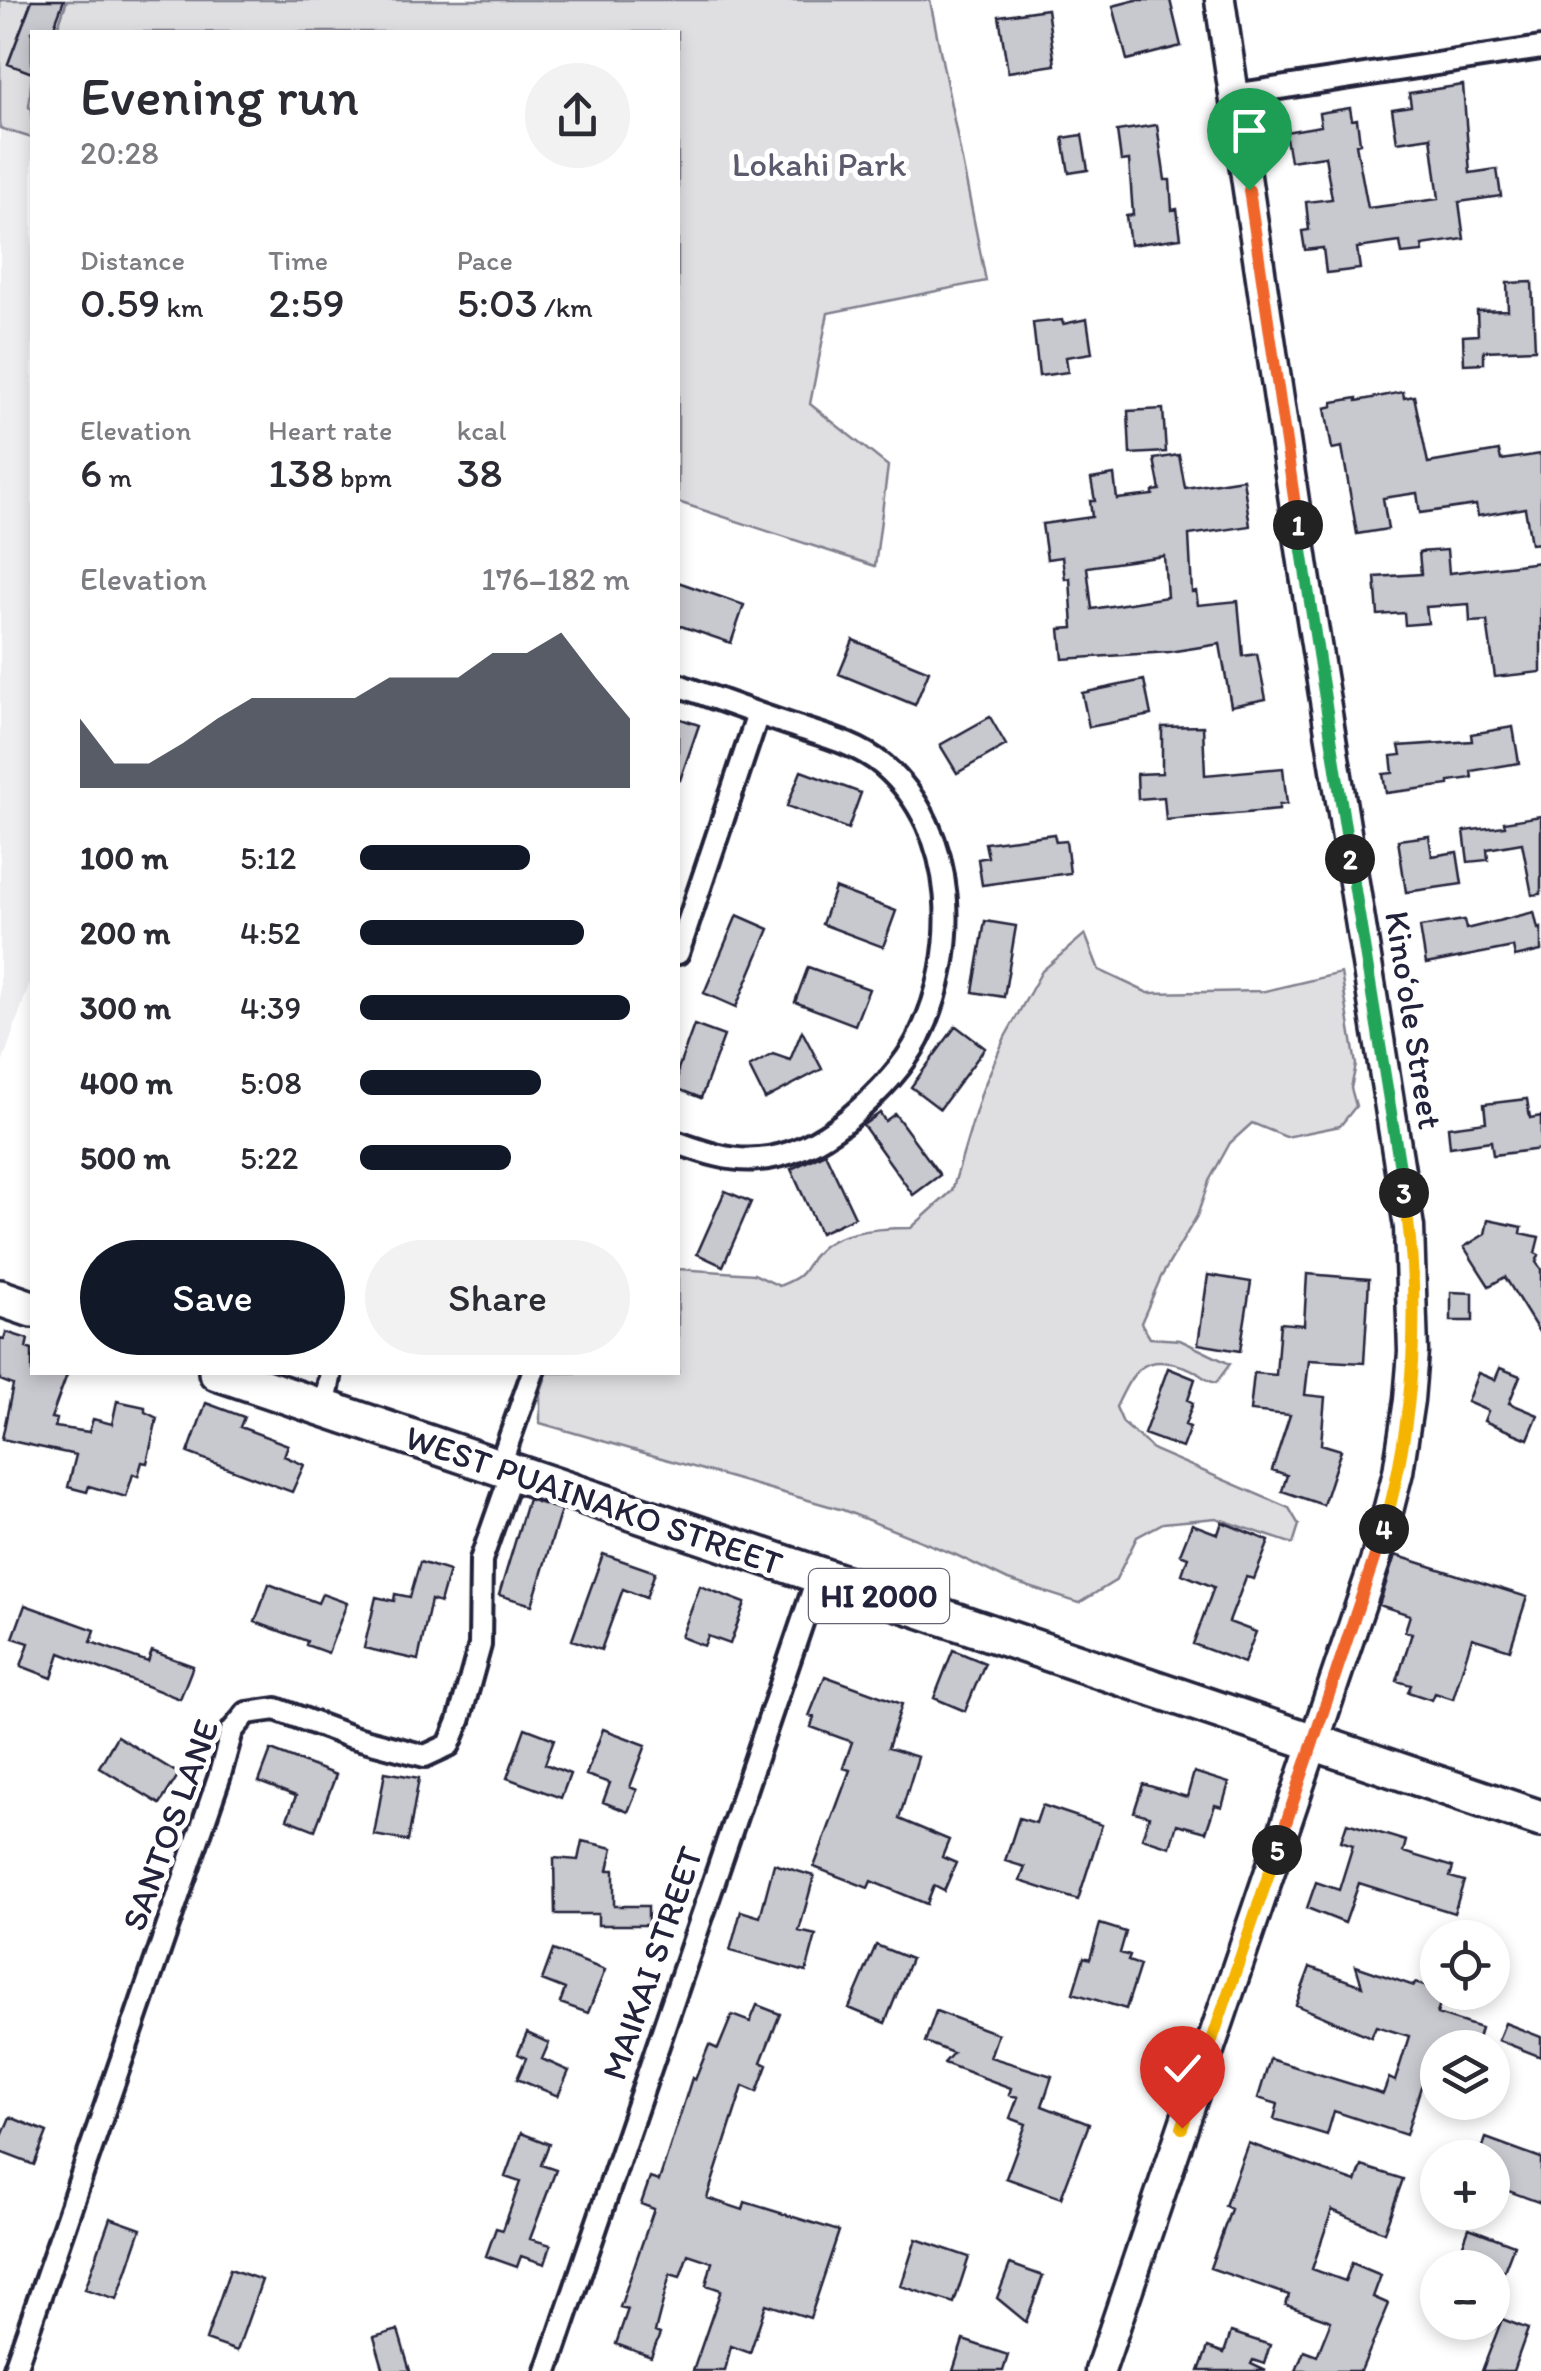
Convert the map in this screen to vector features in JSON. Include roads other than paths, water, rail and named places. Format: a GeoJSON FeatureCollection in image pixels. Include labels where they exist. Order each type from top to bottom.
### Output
{"type":"FeatureCollection","features":[{"type":"Feature","properties":{"kind":"highway"},"geometry":{"type":"LineString","coordinates":[[0,1298],[30,1308]]}},
{"type":"Feature","properties":{"kind":"highway","name":"WEST PUAINAKO STREET"},"geometry":{"type":"LineString","coordinates":[[225,1375],[1541,1819]]}},
{"type":"Feature","properties":{"kind":"street","name":"Kinoʻole Street"},"geometry":{"type":"LineString","coordinates":[[1100,2371],[1375,1562],[1398,1472],[1413,1352],[1410,1246],[1220,0]]}},
{"type":"Feature","properties":{"kind":"street"},"geometry":{"type":"LineString","coordinates":[[1234,95],[1541,48]]}},
{"type":"Feature","properties":{"kind":"street"},"geometry":{"type":"LineString","coordinates":[[680,686],[840,742],[881,763],[914,798],[934,838],[947,918],[944,957],[934,998],[917,1041],[890,1080],[830,1134],[789,1152],[758,1160],[713,1156],[680,1144]]}},
{"type":"Feature","properties":{"kind":"street"},"geometry":{"type":"LineString","coordinates":[[680,947],[758,714]]}},
{"type":"Feature","properties":{"kind":"street"},"geometry":{"type":"LineString","coordinates":[[324,1410],[330,1375]]}},
{"type":"Feature","properties":{"kind":"street"},"geometry":{"type":"LineString","coordinates":[[506,1470],[532,1375]]}},
{"type":"Feature","properties":{"kind":"street","name":"SANTOS LANE"},"geometry":{"type":"LineString","coordinates":[[14,2371],[213,1797],[232,1730],[247,1712],[276,1708],[349,1736],[425,1756],[449,1746],[480,1645],[482,1560],[506,1470]]}},
{"type":"Feature","properties":{"kind":"street","name":"MAIKAI STREET"},"geometry":{"type":"LineString","coordinates":[[547,2371],[818,1576]]}},
{"type":"Feature","properties":{"kind":"park label","name":"Lokahi Park"},"geometry":{"type":"Point","coordinates":[819,164]}}]}
